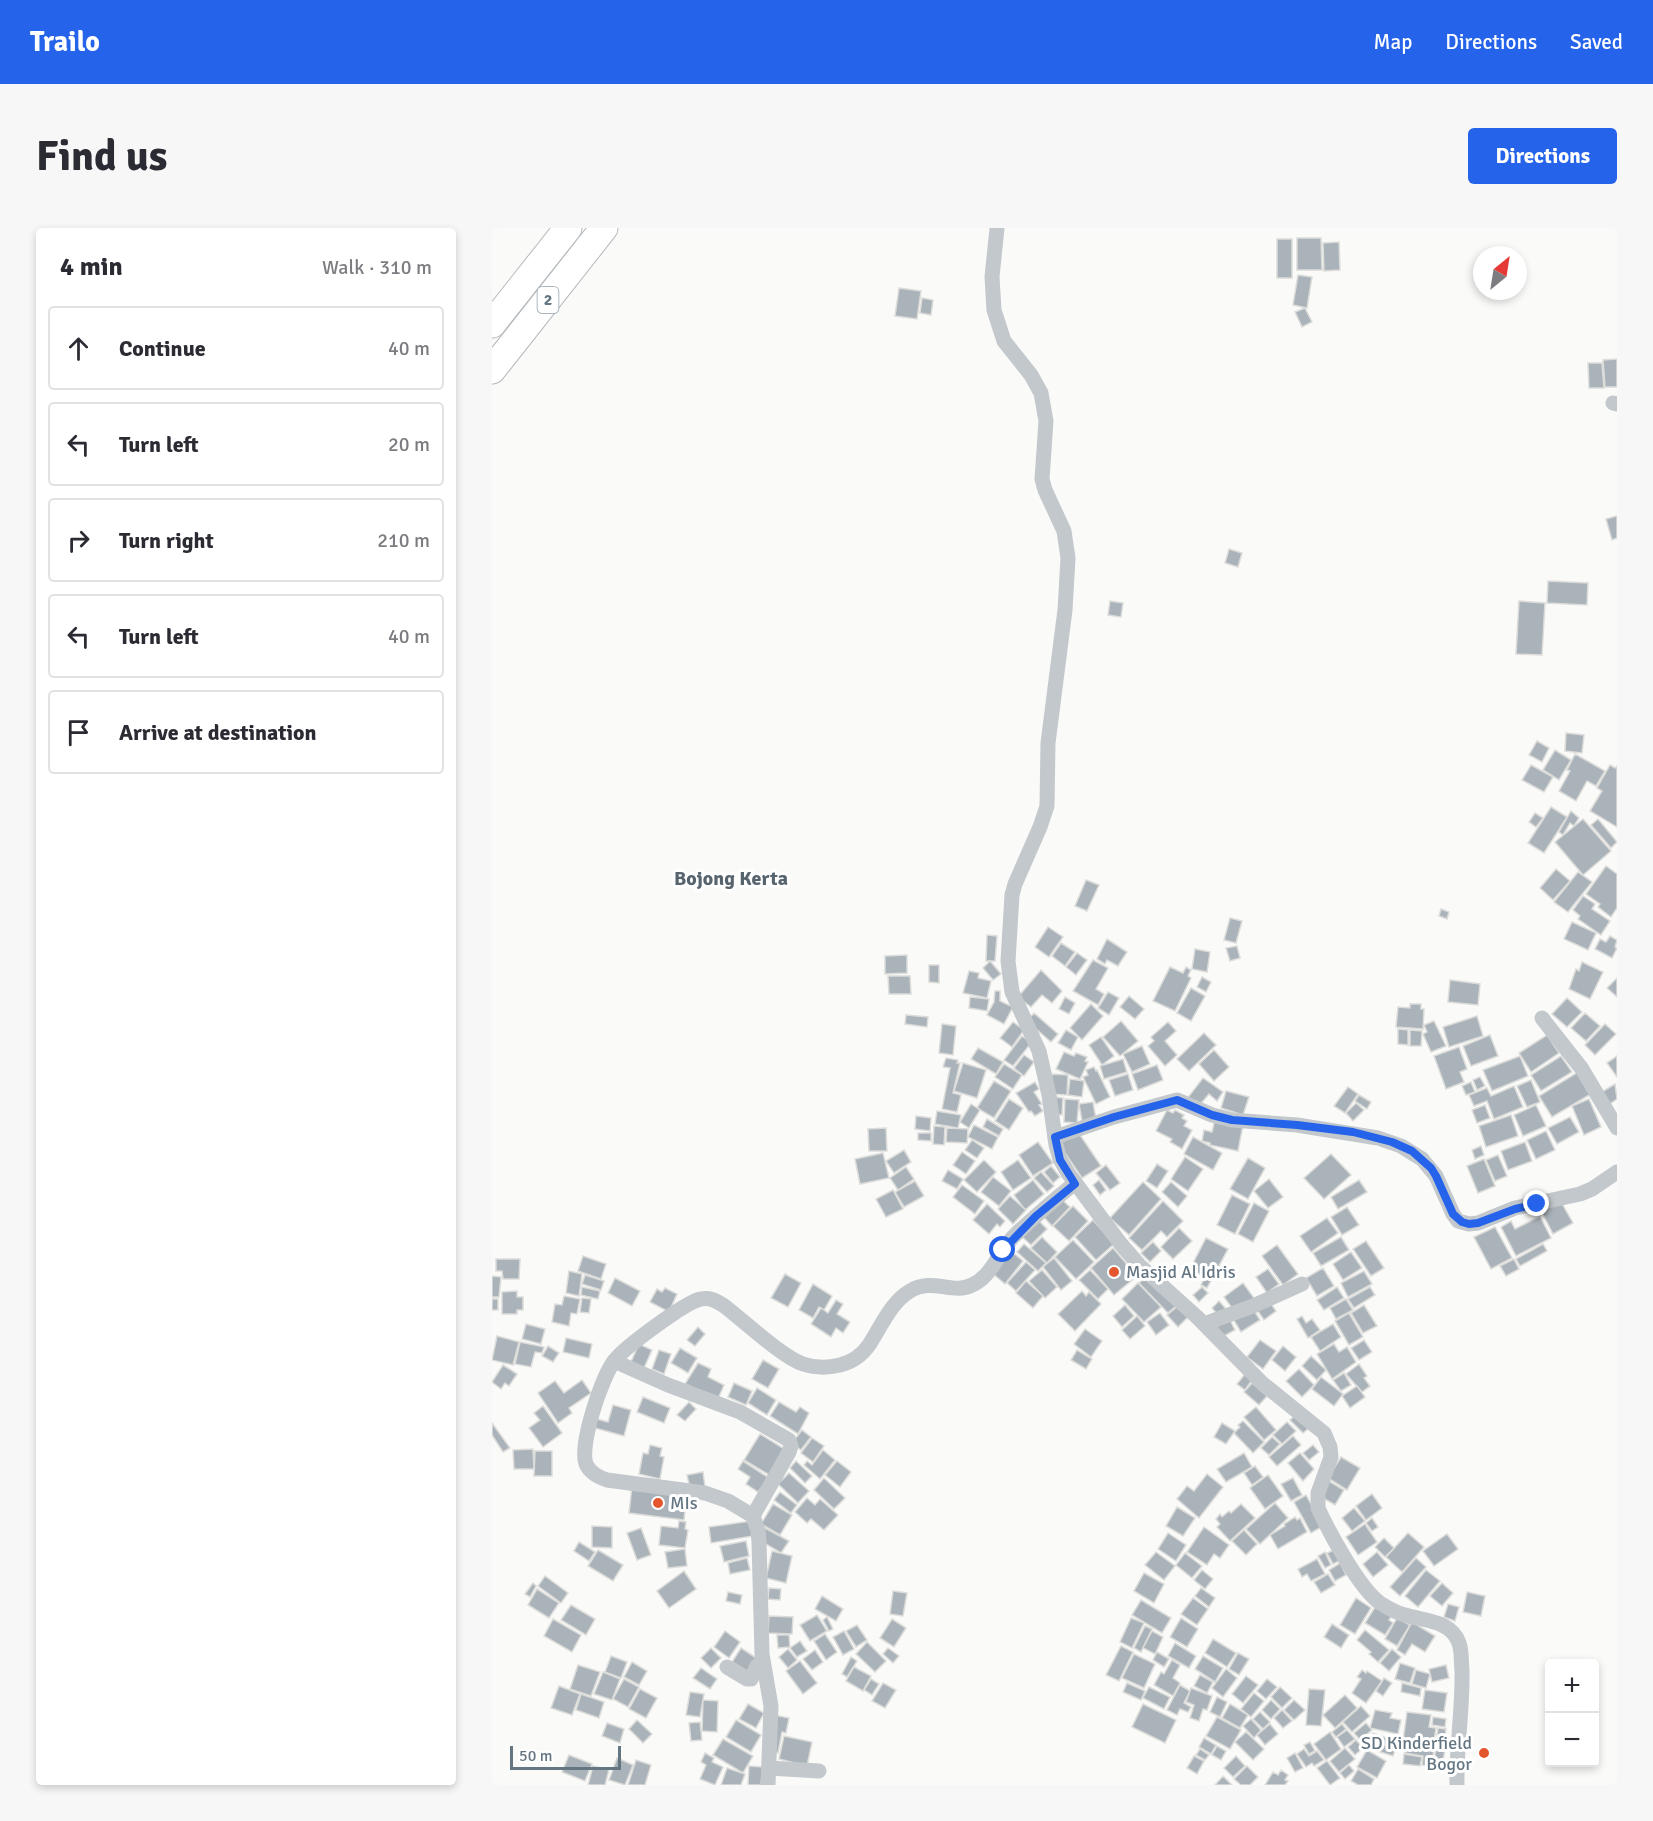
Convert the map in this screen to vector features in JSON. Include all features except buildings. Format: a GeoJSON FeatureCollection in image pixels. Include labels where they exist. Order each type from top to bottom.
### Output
{"type":"FeatureCollection","features":[{"type":"Feature","properties":{"kind":"highway","name":"2"},"geometry":{"type":"LineString","coordinates":[[492,324],[568,228]]}},
{"type":"Feature","properties":{"kind":"highway","name":"2"},"geometry":{"type":"LineString","coordinates":[[492,370],[604,228]]}},
{"type":"Feature","properties":{"kind":"street"},"geometry":{"type":"LineString","coordinates":[[997,228],[992,277],[996,321],[1009,348],[1031,375],[1041,393],[1046,430],[1042,479],[1060,521],[1067,548],[1065,610],[1048,742],[1047,806],[1041,827],[1012,895],[1008,961],[1010,986],[1014,999],[1040,1056],[1060,1160],[1075,1184],[1128,1253],[1204,1324],[1256,1377],[1286,1404],[1321,1429],[1327,1437],[1331,1457],[1318,1493],[1317,1508],[1366,1590],[1378,1601],[1399,1614],[1442,1625],[1454,1634],[1459,1642],[1462,1690],[1457,1785]]}},
{"type":"Feature","properties":{"kind":"street"},"geometry":{"type":"LineString","coordinates":[[1542,1018],[1582,1069],[1617,1128]]}},
{"type":"Feature","properties":{"kind":"street"},"geometry":{"type":"LineString","coordinates":[[1055,1137],[1114,1117],[1177,1100],[1212,1115],[1232,1120],[1297,1125],[1366,1135],[1392,1142],[1412,1151],[1422,1159],[1436,1176],[1458,1221],[1469,1224],[1478,1223],[1515,1209],[1580,1194],[1592,1189],[1617,1172]]}},
{"type":"Feature","properties":{"kind":"street"},"geometry":{"type":"LineString","coordinates":[[768,1785],[771,1706],[763,1665],[759,1542],[753,1516],[728,1501],[705,1493],[607,1480],[592,1473],[585,1461],[590,1425],[600,1387],[614,1361],[630,1346],[683,1307],[703,1299],[712,1299],[723,1305],[788,1356],[803,1364],[832,1366],[851,1361],[867,1347],[906,1293],[929,1285],[963,1288],[978,1282],[1013,1238],[1048,1205],[1075,1184]]}},
{"type":"Feature","properties":{"kind":"street"},"geometry":{"type":"LineString","coordinates":[[1204,1324],[1253,1306],[1302,1284]]}},
{"type":"Feature","properties":{"kind":"street"},"geometry":{"type":"LineString","coordinates":[[614,1361],[668,1385],[740,1412],[789,1440],[791,1446],[789,1452],[753,1516]]}},
{"type":"Feature","properties":{"kind":"street"},"geometry":{"type":"LineString","coordinates":[[727,1667],[747,1679],[757,1666],[763,1665]]}},
{"type":"Feature","properties":{"kind":"street"},"geometry":{"type":"LineString","coordinates":[[769,1768],[819,1771]]}},
{"type":"Feature","properties":{"kind":"place","name":"Masjid Al Idris"},"geometry":{"type":"Point","coordinates":[1114,1272]}},
{"type":"Feature","properties":{"kind":"place","name":"MIs"},"geometry":{"type":"Point","coordinates":[658,1503]}},
{"type":"Feature","properties":{"kind":"place","name":"SD Kinderfield Bogor"},"geometry":{"type":"Point","coordinates":[1484,1753]}},
{"type":"Feature","properties":{"kind":"district","name":"Bojong Kerta"},"geometry":{"type":"Point","coordinates":[731,878]}},
{"type":"Feature","properties":{"kind":"route"},"geometry":{"type":"LineString","coordinates":[[1003,1250],[1036,1216],[1075,1184],[1060,1160],[1055,1137],[1171,1100],[1182,1101],[1201,1111],[1232,1120],[1297,1125],[1353,1132],[1385,1139],[1412,1151],[1431,1168],[1458,1221],[1469,1224],[1478,1223],[1515,1209],[1537,1204]]}}]}
